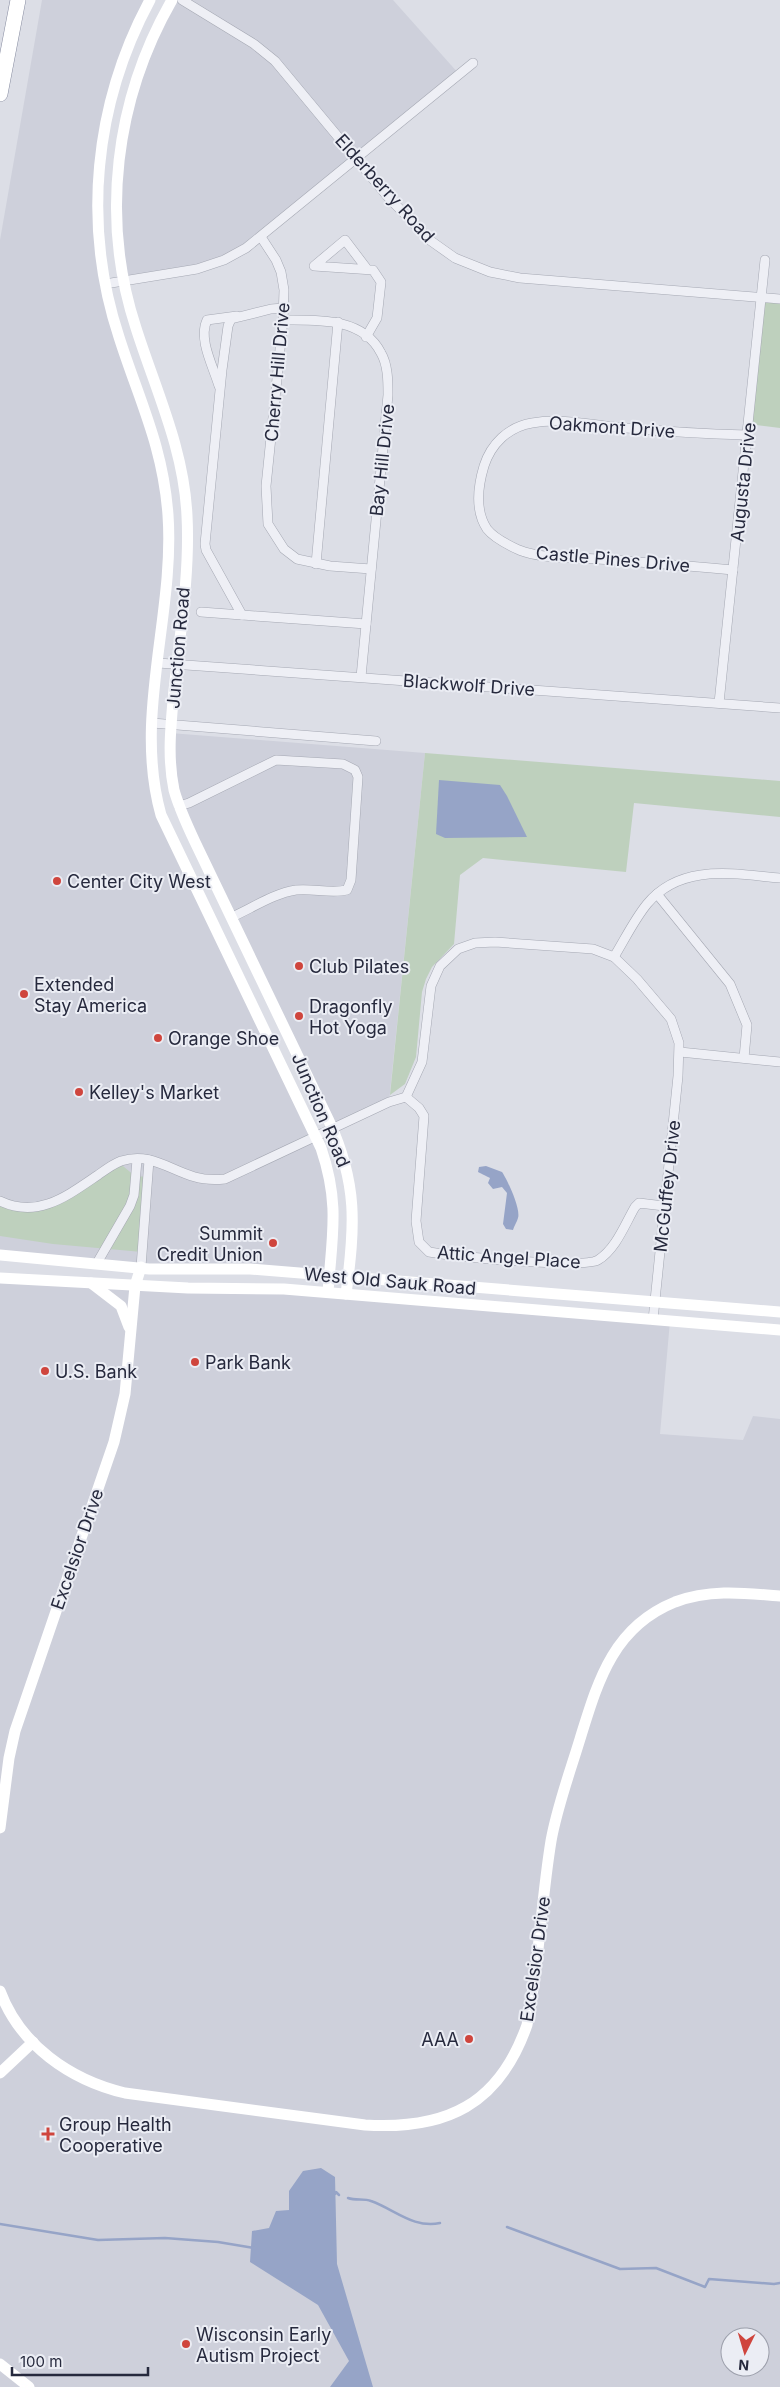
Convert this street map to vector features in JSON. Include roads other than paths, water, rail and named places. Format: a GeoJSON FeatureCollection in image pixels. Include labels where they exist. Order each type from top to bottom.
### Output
{"type":"FeatureCollection","features":[{"type":"Feature","properties":{"kind":"highway"},"geometry":{"type":"LineString","coordinates":[[0,94],[18,0]]}},
{"type":"Feature","properties":{"kind":"street","name":"Junction Road"},"geometry":{"type":"LineString","coordinates":[[150,0],[122,60],[108,109],[100,151],[98,230],[105,284],[119,339],[152,428],[166,491],[168,542],[152,723],[150,757],[152,778],[162,815],[316,1138],[328,1169],[334,1205],[328,1292]]}},
{"type":"Feature","properties":{"kind":"street","name":"Junction Road"},"geometry":{"type":"LineString","coordinates":[[172,0],[152,37],[139,70],[124,126],[116,204],[124,281],[136,328],[172,428],[184,486],[188,517],[170,757],[179,806],[333,1130],[345,1160],[353,1200],[354,1218],[346,1294]]}},
{"type":"Feature","properties":{"kind":"street","name":"Elderberry Road"},"geometry":{"type":"LineString","coordinates":[[182,0],[254,44],[275,61],[388,197],[431,241],[455,258],[490,272],[520,278],[575,284],[780,299]]}},
{"type":"Feature","properties":{"kind":"street"},"geometry":{"type":"LineString","coordinates":[[105,284],[198,269],[224,260],[246,248],[473,63]]}},
{"type":"Feature","properties":{"kind":"street","name":"Cherry Hill Drive"},"geometry":{"type":"LineString","coordinates":[[261,237],[276,260],[281,272],[284,308],[266,486],[268,524],[284,549],[297,558],[316,564]]}},
{"type":"Feature","properties":{"kind":"street"},"geometry":{"type":"LineString","coordinates":[[366,336],[378,318],[381,282],[372,270],[314,266],[345,240],[367,269]]}},
{"type":"Feature","properties":{"kind":"street","name":"Augusta Drive"},"geometry":{"type":"LineString","coordinates":[[719,703],[765,260]]}},
{"type":"Feature","properties":{"kind":"street"},"geometry":{"type":"LineString","coordinates":[[220,391],[206,346],[203,328],[207,320],[284,308]]}},
{"type":"Feature","properties":{"kind":"street"},"geometry":{"type":"LineString","coordinates":[[239,316],[231,319],[228,326],[205,544],[206,550],[242,615]]}},
{"type":"Feature","properties":{"kind":"street","name":"Bay Hill Drive"},"geometry":{"type":"LineString","coordinates":[[283,320],[338,322],[366,336],[381,352],[387,373],[388,395],[361,677]]}},
{"type":"Feature","properties":{"kind":"street"},"geometry":{"type":"LineString","coordinates":[[338,322],[316,564],[371,569]]}},
{"type":"Feature","properties":{"kind":"street","name":"Oakmont Drive"},"geometry":{"type":"LineString","coordinates":[[480,482],[484,466],[492,450],[504,435],[516,427],[532,423],[579,422],[615,427],[747,436]]}},
{"type":"Feature","properties":{"kind":"street","name":"Castle Pines Drive"},"geometry":{"type":"LineString","coordinates":[[480,482],[479,508],[487,528],[500,540],[520,550],[552,556],[734,570]]}},
{"type":"Feature","properties":{"kind":"street"},"geometry":{"type":"LineString","coordinates":[[201,612],[366,624]]}},
{"type":"Feature","properties":{"kind":"street","name":"Blackwolf Drive"},"geometry":{"type":"LineString","coordinates":[[158,663],[780,708]]}},
{"type":"Feature","properties":{"kind":"street"},"geometry":{"type":"LineString","coordinates":[[152,723],[376,741]]}},
{"type":"Feature","properties":{"kind":"street"},"geometry":{"type":"LineString","coordinates":[[179,806],[189,803],[276,760],[350,766],[355,770],[358,777],[351,880],[347,890],[339,892],[298,890],[288,892],[232,917]]}},
{"type":"Feature","properties":{"kind":"street"},"geometry":{"type":"LineString","coordinates":[[614,957],[645,906],[657,894],[680,879],[710,872],[780,878]]}},
{"type":"Feature","properties":{"kind":"street"},"geometry":{"type":"LineString","coordinates":[[657,894],[730,984],[747,1025],[744,1058]]}},
{"type":"Feature","properties":{"kind":"street"},"geometry":{"type":"LineString","coordinates":[[0,1201],[21,1208],[34,1209],[50,1205],[67,1197],[118,1162],[137,1160],[157,1161],[193,1177],[209,1180],[225,1179],[316,1138],[389,1102],[406,1097],[422,1062],[431,986],[440,966],[458,949],[475,943],[495,942],[593,949],[614,957],[637,979],[670,1019],[676,1032],[680,1052],[780,1062]]}},
{"type":"Feature","properties":{"kind":"street","name":"McGuffey Drive"},"geometry":{"type":"LineString","coordinates":[[653,1320],[680,1052]]}},
{"type":"Feature","properties":{"kind":"street","name":"Attic Angel Place"},"geometry":{"type":"LineString","coordinates":[[406,1097],[419,1108],[424,1116],[416,1221],[419,1242],[429,1252],[532,1262],[585,1264],[597,1261],[611,1248],[635,1207],[639,1204],[664,1206]]}},
{"type":"Feature","properties":{"kind":"street"},"geometry":{"type":"LineString","coordinates":[[97,1263],[130,1206],[134,1195],[137,1160]]}},
{"type":"Feature","properties":{"kind":"street"},"geometry":{"type":"LineString","coordinates":[[141,1268],[149,1160]]}},
{"type":"Feature","properties":{"kind":"street","name":"West Old Sauk Road"},"geometry":{"type":"LineString","coordinates":[[0,1255],[141,1268],[250,1269],[780,1312]]}},
{"type":"Feature","properties":{"kind":"street","name":"Excelsior Drive"},"geometry":{"type":"LineString","coordinates":[[0,1828],[9,1758],[16,1732],[114,1442],[125,1394],[135,1286],[141,1268]]}},
{"type":"Feature","properties":{"kind":"street","name":"West Old Sauk Road"},"geometry":{"type":"LineString","coordinates":[[0,1278],[89,1281],[135,1286],[211,1289],[254,1288],[328,1292],[780,1330]]}},
{"type":"Feature","properties":{"kind":"street"},"geometry":{"type":"LineString","coordinates":[[89,1281],[122,1306],[131,1331]]}},
{"type":"Feature","properties":{"kind":"street","name":"Excelsior Drive"},"geometry":{"type":"LineString","coordinates":[[0,1991],[15,2019],[33,2042],[51,2060],[78,2077],[124,2093],[365,2125],[395,2127],[424,2124],[457,2111],[498,2080],[516,2053],[526,2025],[554,1826],[596,1687],[607,1662],[629,1633],[663,1608],[676,1602],[718,1592],[780,1596]]}},
{"type":"Feature","properties":{"kind":"street"},"geometry":{"type":"LineString","coordinates":[[0,2073],[33,2042]]}},
{"type":"Feature","properties":{"kind":"street"},"geometry":{"type":"LineString","coordinates":[[0,2364],[29,2387]]}},
{"type":"Feature","properties":{"kind":"water"},"geometry":{"type":"Polygon","coordinates":[[[439,780],[500,785],[527,837],[445,838],[436,834],[439,780]]]}},
{"type":"Feature","properties":{"kind":"water"},"geometry":{"type":"Polygon","coordinates":[[[486,1166],[502,1172],[516,1201],[518,1220],[513,1230],[506,1229],[503,1224],[507,1193],[502,1187],[493,1189],[488,1183],[490,1178],[478,1172],[479,1167],[486,1166]]]}},
{"type":"Feature","properties":{"kind":"water"},"geometry":{"type":"Polygon","coordinates":[[[321,2168],[335,2177],[337,2264],[373,2387],[330,2387],[349,2361],[318,2305],[250,2262],[252,2231],[269,2228],[276,2211],[289,2210],[289,2191],[303,2171],[321,2168]]]}},
{"type":"Feature","properties":{"kind":"waterway"},"geometry":{"type":"LineString","coordinates":[[335,2194],[336,2192],[339,2195]]}},
{"type":"Feature","properties":{"kind":"waterway"},"geometry":{"type":"LineString","coordinates":[[348,2198],[380,2204],[413,2221],[431,2224],[440,2223]]}},
{"type":"Feature","properties":{"kind":"waterway"},"geometry":{"type":"LineString","coordinates":[[0,2224],[98,2240],[165,2238],[218,2242],[254,2248]]}},
{"type":"Feature","properties":{"kind":"waterway"},"geometry":{"type":"LineString","coordinates":[[507,2227],[620,2269],[656,2268],[705,2287],[709,2279],[780,2283]]}},
{"type":"Feature","properties":{"kind":"place","name":"Center City West"},"geometry":{"type":"Point","coordinates":[57,881]}},
{"type":"Feature","properties":{"kind":"place","name":"Club Pilates"},"geometry":{"type":"Point","coordinates":[299,966]}},
{"type":"Feature","properties":{"kind":"place","name":"Extended Stay America"},"geometry":{"type":"Point","coordinates":[24,994]}},
{"type":"Feature","properties":{"kind":"place","name":"Dragonfly Hot Yoga"},"geometry":{"type":"Point","coordinates":[299,1016]}},
{"type":"Feature","properties":{"kind":"place","name":"Orange Shoe"},"geometry":{"type":"Point","coordinates":[158,1038]}},
{"type":"Feature","properties":{"kind":"place","name":"Kelley's Market"},"geometry":{"type":"Point","coordinates":[79,1092]}},
{"type":"Feature","properties":{"kind":"place","name":"Summit Credit Union"},"geometry":{"type":"Point","coordinates":[273,1243]}},
{"type":"Feature","properties":{"kind":"place","name":"Park Bank"},"geometry":{"type":"Point","coordinates":[195,1362]}},
{"type":"Feature","properties":{"kind":"place","name":"U.S. Bank"},"geometry":{"type":"Point","coordinates":[45,1371]}},
{"type":"Feature","properties":{"kind":"place","name":"AAA"},"geometry":{"type":"Point","coordinates":[469,2039]}},
{"type":"Feature","properties":{"kind":"place","name":"Group Health Cooperative"},"geometry":{"type":"Point","coordinates":[48,2134]}},
{"type":"Feature","properties":{"kind":"place","name":"Wisconsin Early Autism Project"},"geometry":{"type":"Point","coordinates":[186,2344]}}]}
